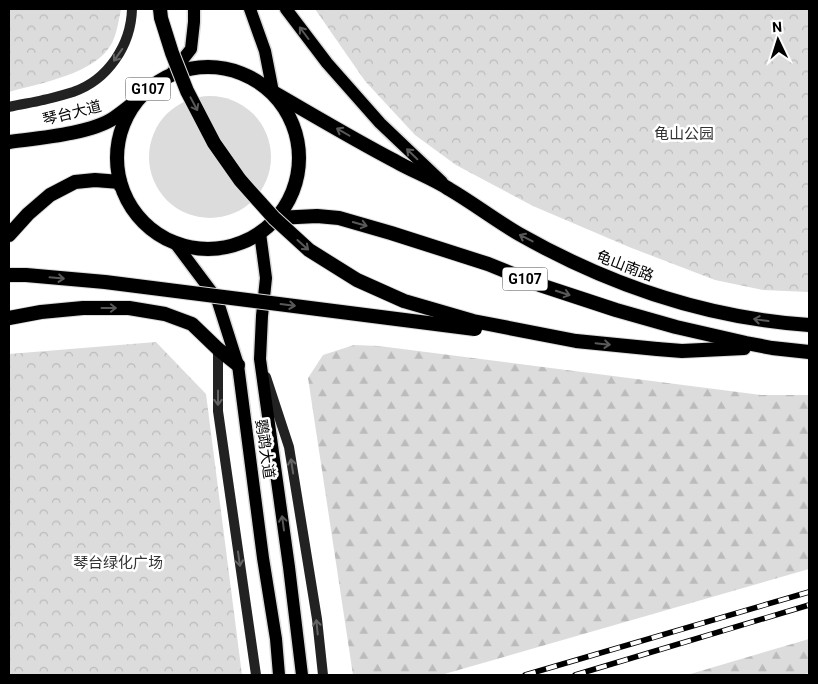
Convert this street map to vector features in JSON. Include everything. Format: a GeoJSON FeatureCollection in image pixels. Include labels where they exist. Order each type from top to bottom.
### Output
{"type":"FeatureCollection","features":[{"type":"Feature","properties":{"kind":"highway"},"geometry":{"type":"LineString","coordinates":[[160,9],[172,53],[187,91],[214,143],[240,180],[274,218],[309,250],[357,280],[404,301],[472,321],[576,341]]}},
{"type":"Feature","properties":{"kind":"highway","name":"G107"},"geometry":{"type":"LineString","coordinates":[[273,92],[289,114],[299,141],[300,168],[292,195],[277,218],[260,233],[240,243],[219,249],[197,248],[176,243],[157,234],[141,220],[128,204],[120,185],[116,156],[121,126],[136,101],[152,84],[172,73],[198,66],[225,68],[251,76],[273,92],[395,162],[447,188]]}},
{"type":"Feature","properties":{"kind":"highway","name":"琴台大道"},"geometry":{"type":"LineString","coordinates":[[9,142],[48,137],[92,128],[113,119],[136,101]]}},
{"type":"Feature","properties":{"kind":"highway"},"geometry":{"type":"LineString","coordinates":[[9,235],[28,214],[50,195],[75,182],[95,180],[120,182],[120,185]]}},
{"type":"Feature","properties":{"kind":"highway","name":"龟山南路"},"geometry":{"type":"LineString","coordinates":[[447,188],[518,234],[581,266],[634,288],[719,313],[780,323],[809,325]]}},
{"type":"Feature","properties":{"kind":"highway","name":"G107"},"geometry":{"type":"LineString","coordinates":[[277,218],[317,216],[347,220],[488,264],[540,285],[616,310],[713,336],[772,348],[809,352]]}},
{"type":"Feature","properties":{"kind":"highway"},"geometry":{"type":"LineString","coordinates":[[9,275],[105,282],[576,341],[657,349],[682,351],[772,348]]}},
{"type":"Feature","properties":{"kind":"highway"},"geometry":{"type":"LineString","coordinates":[[9,318],[41,312],[83,308],[129,308],[165,314],[192,324],[238,365]]}},
{"type":"Feature","properties":{"kind":"main road"},"geometry":{"type":"LineString","coordinates":[[9,108],[59,96],[91,83],[114,61],[124,47],[130,28],[132,9]]}},
{"type":"Feature","properties":{"kind":"main road"},"geometry":{"type":"LineString","coordinates":[[172,73],[191,49],[194,9]]}},
{"type":"Feature","properties":{"kind":"main road"},"geometry":{"type":"LineString","coordinates":[[250,9],[265,51],[273,92]]}},
{"type":"Feature","properties":{"kind":"main road"},"geometry":{"type":"LineString","coordinates":[[286,9],[327,63],[380,123],[447,188]]}},
{"type":"Feature","properties":{"kind":"main road","name":"鹦鹉大道"},"geometry":{"type":"LineString","coordinates":[[260,233],[266,278],[260,359],[302,675]]}},
{"type":"Feature","properties":{"kind":"main road","name":"鹦鹉大道"},"geometry":{"type":"LineString","coordinates":[[176,243],[217,299],[238,365],[263,558],[276,639],[279,675]]}},
{"type":"Feature","properties":{"kind":"main road"},"geometry":{"type":"LineString","coordinates":[[218,349],[218,411],[256,675]]}},
{"type":"Feature","properties":{"kind":"main road"},"geometry":{"type":"LineString","coordinates":[[260,359],[289,446],[317,619],[323,675]]}},
{"type":"Feature","properties":{"kind":"green space"},"geometry":{"type":"Polygon","coordinates":[[[9,9],[121,9],[117,30],[112,43],[104,54],[94,62],[66,76],[9,92],[9,9]]]}},
{"type":"Feature","properties":{"kind":"green space","name":"龟山公园"},"geometry":{"type":"Polygon","coordinates":[[[315,9],[809,9],[809,292],[763,290],[715,280],[629,247],[533,206],[456,165],[415,135],[365,81],[315,9]]]}},
{"type":"Feature","properties":{"kind":"green space"},"geometry":{"type":"Polygon","coordinates":[[[210,96],[222,97],[233,101],[244,106],[253,114],[261,123],[266,134],[270,145],[270,169],[266,180],[261,191],[253,200],[244,208],[233,213],[222,217],[210,218],[198,217],[187,213],[176,208],[167,200],[159,191],[154,180],[150,169],[149,157],[150,145],[154,134],[159,123],[167,114],[176,106],[187,101],[198,97],[210,96]]]}},
{"type":"Feature","properties":{"kind":"green space","name":"琴台绿化广场"},"geometry":{"type":"Polygon","coordinates":[[[156,342],[206,394],[242,675],[9,675],[9,354],[156,342]]]}},
{"type":"Feature","properties":{"kind":"green space"},"geometry":{"type":"Polygon","coordinates":[[[354,345],[379,346],[761,395],[809,395],[809,569],[441,675],[353,675],[308,378],[323,355],[354,345]]]}},
{"type":"Feature","properties":{"kind":"green space"},"geometry":{"type":"Polygon","coordinates":[[[809,639],[809,673],[802,675],[687,675],[809,639]]]}},
{"type":"Feature","properties":{"kind":"railway"},"geometry":{"type":"LineString","coordinates":[[525,675],[809,592]]}},
{"type":"Feature","properties":{"kind":"railway"},"geometry":{"type":"LineString","coordinates":[[575,675],[809,605]]}}]}
